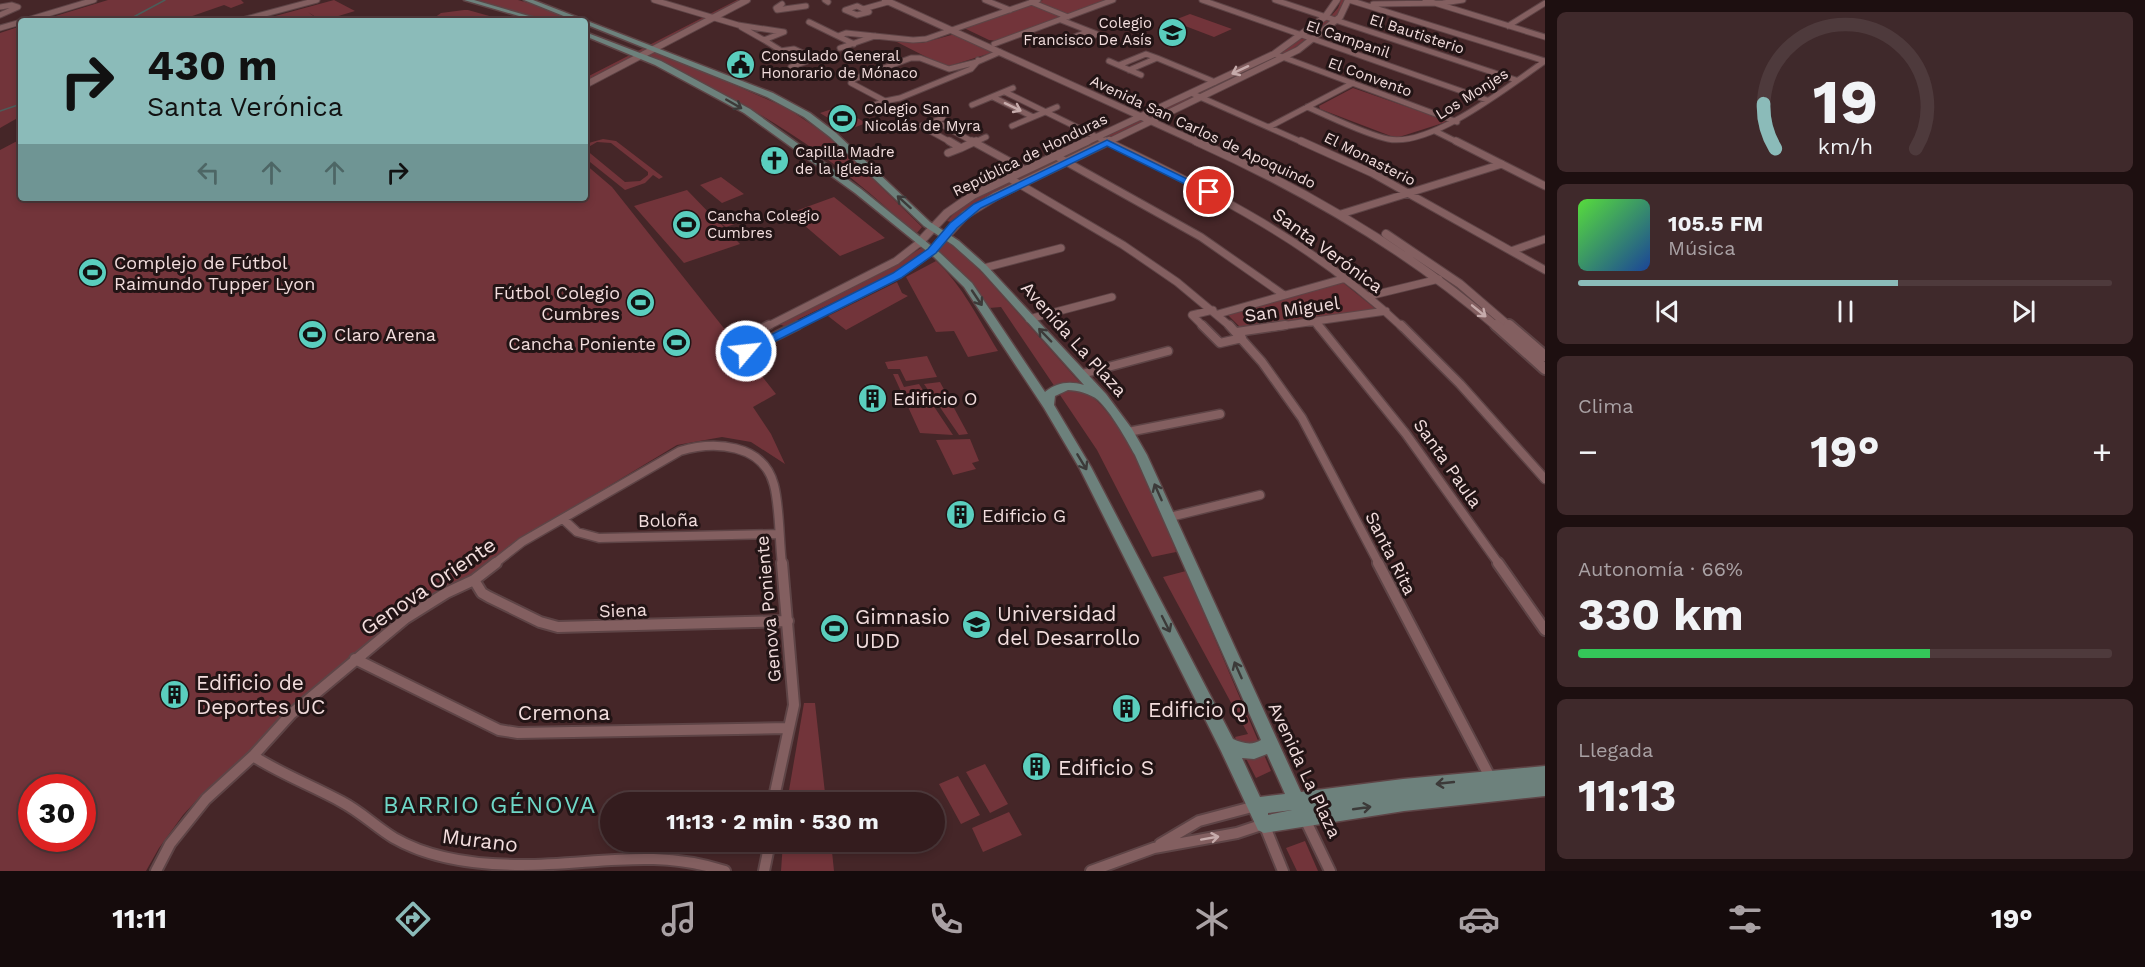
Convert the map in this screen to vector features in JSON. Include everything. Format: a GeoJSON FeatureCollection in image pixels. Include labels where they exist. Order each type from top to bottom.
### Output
{"type":"FeatureCollection","features":[{"type":"Feature","properties":{"kind":"main road"},"geometry":{"type":"LineString","coordinates":[[467,0],[532,18]]}},
{"type":"Feature","properties":{"kind":"main road","name":"Avenida La Plaza"},"geometry":{"type":"LineString","coordinates":[[527,0],[574,18]]}},
{"type":"Feature","properties":{"kind":"main road","name":"Avenida La Plaza"},"geometry":{"type":"LineString","coordinates":[[588,24],[780,100],[807,115],[833,135],[933,228],[984,268],[1082,374],[1128,432],[1170,517],[1304,817]]}},
{"type":"Feature","properties":{"kind":"main road"},"geometry":{"type":"LineString","coordinates":[[588,33],[601,29]]}},
{"type":"Feature","properties":{"kind":"main road"},"geometry":{"type":"LineString","coordinates":[[588,35],[638,54],[747,111],[858,191],[919,243],[932,251],[968,285],[1048,405],[1085,467],[1227,745],[1264,824],[1494,785],[1545,774]]}},
{"type":"Feature","properties":{"kind":"main road"},"geometry":{"type":"LineString","coordinates":[[709,90],[729,80]]}},
{"type":"Feature","properties":{"kind":"main road"},"geometry":{"type":"LineString","coordinates":[[858,191],[883,183]]}},
{"type":"Feature","properties":{"kind":"main road"},"geometry":{"type":"LineString","coordinates":[[1048,405],[1050,394],[1064,386],[1084,388],[1102,397]]}},
{"type":"Feature","properties":{"kind":"main road"},"geometry":{"type":"LineString","coordinates":[[1227,745],[1243,752],[1253,752],[1262,750],[1270,743]]}},
{"type":"Feature","properties":{"kind":"main road"},"geometry":{"type":"LineString","coordinates":[[1256,806],[1296,800],[1494,785],[1545,788]]}},
{"type":"Feature","properties":{"kind":"street"},"geometry":{"type":"LineString","coordinates":[[15,10],[32,18],[94,0]]}},
{"type":"Feature","properties":{"kind":"street"},"geometry":{"type":"LineString","coordinates":[[250,18],[317,0]]}},
{"type":"Feature","properties":{"kind":"street"},"geometry":{"type":"LineString","coordinates":[[654,0],[738,25],[784,32],[764,40]]}},
{"type":"Feature","properties":{"kind":"street"},"geometry":{"type":"LineString","coordinates":[[588,83],[705,14],[734,0]]}},
{"type":"Feature","properties":{"kind":"street"},"geometry":{"type":"LineString","coordinates":[[649,47],[747,0]]}},
{"type":"Feature","properties":{"kind":"street"},"geometry":{"type":"LineString","coordinates":[[774,0],[782,4],[776,8],[777,10],[791,10],[806,6]]}},
{"type":"Feature","properties":{"kind":"street"},"geometry":{"type":"LineString","coordinates":[[985,0],[1010,10]]}},
{"type":"Feature","properties":{"kind":"street"},"geometry":{"type":"LineString","coordinates":[[838,36],[846,33],[919,40],[955,30],[1038,0]]}},
{"type":"Feature","properties":{"kind":"street"},"geometry":{"type":"LineString","coordinates":[[994,44],[1113,0]]}},
{"type":"Feature","properties":{"kind":"street","name":"El Campanil"},"geometry":{"type":"LineString","coordinates":[[1202,0],[1487,100]]}},
{"type":"Feature","properties":{"kind":"street","name":"El Bautisterio"},"geometry":{"type":"LineString","coordinates":[[1275,0],[1516,80]]}},
{"type":"Feature","properties":{"kind":"street","name":"República de Honduras"},"geometry":{"type":"LineString","coordinates":[[1337,0],[1325,17],[1274,54],[1191,93],[1150,117],[1107,143],[978,206],[959,220],[932,251],[897,276],[746,351],[738,341],[897,261],[919,243],[947,213],[1009,178],[1096,137],[1150,117],[1202,98],[1285,58],[1314,39],[1336,20],[1345,10],[1349,0]]}},
{"type":"Feature","properties":{"kind":"street"},"geometry":{"type":"LineString","coordinates":[[1349,0],[1545,61]]}},
{"type":"Feature","properties":{"kind":"street"},"geometry":{"type":"LineString","coordinates":[[1425,0],[1545,37]]}},
{"type":"Feature","properties":{"kind":"street"},"geometry":{"type":"LineString","coordinates":[[1363,4],[1434,3],[1463,0]]}},
{"type":"Feature","properties":{"kind":"street"},"geometry":{"type":"LineString","coordinates":[[863,9],[889,1]]}},
{"type":"Feature","properties":{"kind":"street","name":"Avenida San Carlos de Apoquindo"},"geometry":{"type":"LineString","coordinates":[[889,1],[1150,117]]}},
{"type":"Feature","properties":{"kind":"street"},"geometry":{"type":"LineString","coordinates":[[1031,2],[1068,17]]}},
{"type":"Feature","properties":{"kind":"street"},"geometry":{"type":"LineString","coordinates":[[1508,26],[1545,3]]}},
{"type":"Feature","properties":{"kind":"street"},"geometry":{"type":"LineString","coordinates":[[0,5],[18,6],[15,10],[0,15]]}},
{"type":"Feature","properties":{"kind":"street"},"geometry":{"type":"LineString","coordinates":[[857,15],[869,12],[858,6],[845,10],[864,19]]}},
{"type":"Feature","properties":{"kind":"street"},"geometry":{"type":"LineString","coordinates":[[1538,7],[1545,9]]}},
{"type":"Feature","properties":{"kind":"street"},"geometry":{"type":"LineString","coordinates":[[7,13],[18,18]]}},
{"type":"Feature","properties":{"kind":"street"},"geometry":{"type":"LineString","coordinates":[[1061,20],[1089,31],[1097,35],[1078,44],[1066,41],[1089,31]]}},
{"type":"Feature","properties":{"kind":"street"},"geometry":{"type":"LineString","coordinates":[[809,22],[854,44]]}},
{"type":"Feature","properties":{"kind":"street"},"geometry":{"type":"LineString","coordinates":[[0,28],[18,23]]}},
{"type":"Feature","properties":{"kind":"street"},"geometry":{"type":"LineString","coordinates":[[738,25],[801,63]]}},
{"type":"Feature","properties":{"kind":"street","name":"Avenida San Carlos de Apoquindo"},"geometry":{"type":"LineString","coordinates":[[955,30],[994,44],[1150,117],[1403,244],[1505,320],[1545,356]]}},
{"type":"Feature","properties":{"kind":"street"},"geometry":{"type":"LineString","coordinates":[[840,48],[879,35]]}},
{"type":"Feature","properties":{"kind":"street"},"geometry":{"type":"LineString","coordinates":[[780,51],[794,49],[809,56],[810,60]]}},
{"type":"Feature","properties":{"kind":"street"},"geometry":{"type":"LineString","coordinates":[[885,101],[851,83],[854,79],[910,59],[920,58],[943,68],[957,68],[1000,52]]}},
{"type":"Feature","properties":{"kind":"street"},"geometry":{"type":"LineString","coordinates":[[588,75],[638,54]]}},
{"type":"Feature","properties":{"kind":"street"},"geometry":{"type":"LineString","coordinates":[[1119,65],[1146,54],[1215,82]]}},
{"type":"Feature","properties":{"kind":"street","name":"El Convento"},"geometry":{"type":"LineString","coordinates":[[1274,54],[1457,122]]}},
{"type":"Feature","properties":{"kind":"street"},"geometry":{"type":"LineString","coordinates":[[791,67],[825,55]]}},
{"type":"Feature","properties":{"kind":"street"},"geometry":{"type":"LineString","coordinates":[[1129,70],[1157,58]]}},
{"type":"Feature","properties":{"kind":"street"},"geometry":{"type":"LineString","coordinates":[[866,108],[900,98],[965,72],[971,69],[978,60]]}},
{"type":"Feature","properties":{"kind":"street"},"geometry":{"type":"LineString","coordinates":[[1109,61],[1141,75]]}},
{"type":"Feature","properties":{"kind":"street","name":"Los Monjes"},"geometry":{"type":"LineString","coordinates":[[1307,107],[1392,140],[1404,140],[1457,122],[1545,61]]}},
{"type":"Feature","properties":{"kind":"street"},"geometry":{"type":"LineString","coordinates":[[957,68],[965,72]]}},
{"type":"Feature","properties":{"kind":"street"},"geometry":{"type":"LineString","coordinates":[[1269,127],[1353,83]]}},
{"type":"Feature","properties":{"kind":"street"},"geometry":{"type":"LineString","coordinates":[[972,105],[1013,88]]}},
{"type":"Feature","properties":{"kind":"street","name":"Santa Verónica"},"geometry":{"type":"LineString","coordinates":[[1005,92],[1244,211],[1300,245],[1346,278],[1386,311],[1456,378],[1545,479]]}},
{"type":"Feature","properties":{"kind":"street","name":"El Monasterio"},"geometry":{"type":"LineString","coordinates":[[1191,93],[1360,168],[1545,270]]}},
{"type":"Feature","properties":{"kind":"street"},"geometry":{"type":"LineString","coordinates":[[993,97],[1034,117]]}},
{"type":"Feature","properties":{"kind":"street"},"geometry":{"type":"LineString","coordinates":[[1012,126],[1057,107]]}},
{"type":"Feature","properties":{"kind":"street"},"geometry":{"type":"LineString","coordinates":[[914,129],[943,118]]}},
{"type":"Feature","properties":{"kind":"street"},"geometry":{"type":"LineString","coordinates":[[935,121],[1025,171]]}},
{"type":"Feature","properties":{"kind":"street"},"geometry":{"type":"LineString","coordinates":[[921,126],[961,148]]}},
{"type":"Feature","properties":{"kind":"street"},"geometry":{"type":"LineString","coordinates":[[1435,131],[1545,186]]}},
{"type":"Feature","properties":{"kind":"street"},"geometry":{"type":"LineString","coordinates":[[948,153],[986,137]]}},
{"type":"Feature","properties":{"kind":"street"},"geometry":{"type":"LineString","coordinates":[[1056,156],[1195,231],[1284,295]]}},
{"type":"Feature","properties":{"kind":"street"},"geometry":{"type":"LineString","coordinates":[[1345,213],[1502,164]]}},
{"type":"Feature","properties":{"kind":"street","name":"Santa Rita"},"geometry":{"type":"LineString","coordinates":[[1009,178],[1124,245],[1215,312],[1240,335],[1283,389],[1302,418],[1494,785]]}},
{"type":"Feature","properties":{"kind":"street","name":"Avenida San Carlos de Apoquindo"},"geometry":{"type":"LineString","coordinates":[[1345,213],[1439,279],[1508,335],[1545,369]]}},
{"type":"Feature","properties":{"kind":"street"},"geometry":{"type":"LineString","coordinates":[[1511,251],[1545,238]]}},
{"type":"Feature","properties":{"kind":"street"},"geometry":{"type":"LineString","coordinates":[[984,268],[1060,248]]}},
{"type":"Feature","properties":{"kind":"street","name":"El Monasterio"},"geometry":{"type":"LineString","coordinates":[[1531,262],[1545,275]]}},
{"type":"Feature","properties":{"kind":"street","name":"San Miguel"},"geometry":{"type":"LineString","coordinates":[[1215,312],[1346,278]]}},
{"type":"Feature","properties":{"kind":"street"},"geometry":{"type":"LineString","coordinates":[[1369,296],[1439,279]]}},
{"type":"Feature","properties":{"kind":"street"},"geometry":{"type":"LineString","coordinates":[[1029,319],[1112,297]]}},
{"type":"Feature","properties":{"kind":"street","name":"San Miguel"},"geometry":{"type":"LineString","coordinates":[[1240,335],[1386,311]]}},
{"type":"Feature","properties":{"kind":"street"},"geometry":{"type":"LineString","coordinates":[[1215,312],[1192,315],[1220,343],[1240,335]]}},
{"type":"Feature","properties":{"kind":"street","name":"Santa Paula"},"geometry":{"type":"LineString","coordinates":[[1315,322],[1362,375],[1406,433],[1545,630]]}},
{"type":"Feature","properties":{"kind":"street"},"geometry":{"type":"LineString","coordinates":[[773,324],[777,334]]}},
{"type":"Feature","properties":{"kind":"street"},"geometry":{"type":"LineString","coordinates":[[1082,374],[1168,351]]}},
{"type":"Feature","properties":{"kind":"street"},"geometry":{"type":"LineString","coordinates":[[1128,432],[1220,414]]}},
{"type":"Feature","properties":{"kind":"street","name":"Genova Oriente"},"geometry":{"type":"LineString","coordinates":[[156,871],[170,844],[196,810],[253,756],[291,714],[406,618],[446,593],[474,580],[522,542],[680,452],[696,446],[717,445]]}},
{"type":"Feature","properties":{"kind":"street","name":"Genova Poniente"},"geometry":{"type":"LineString","coordinates":[[717,445],[744,450],[765,466],[774,485],[794,688],[794,705],[775,792]]}},
{"type":"Feature","properties":{"kind":"street"},"geometry":{"type":"LineString","coordinates":[[1170,517],[1260,495]]}},
{"type":"Feature","properties":{"kind":"street","name":"Boloña"},"geometry":{"type":"LineString","coordinates":[[563,519],[577,532],[599,537],[779,534]]}},
{"type":"Feature","properties":{"kind":"street","name":"Siena"},"geometry":{"type":"LineString","coordinates":[[474,580],[482,593],[489,597],[540,622],[558,627],[788,621]]}},
{"type":"Feature","properties":{"kind":"street","name":"Cremona"},"geometry":{"type":"LineString","coordinates":[[355,659],[493,727],[518,733],[562,734],[789,728]]}},
{"type":"Feature","properties":{"kind":"street","name":"Murano"},"geometry":{"type":"LineString","coordinates":[[253,756],[283,774],[358,811],[395,838],[422,851],[448,858],[521,865],[668,856],[699,862],[725,871]]}},
{"type":"Feature","properties":{"kind":"street"},"geometry":{"type":"LineString","coordinates":[[1154,848],[1199,821],[1256,806]]}},
{"type":"Feature","properties":{"kind":"street","name":"Avenida La Plaza"},"geometry":{"type":"LineString","coordinates":[[1304,817],[1330,871]]}},
{"type":"Feature","properties":{"kind":"street"},"geometry":{"type":"LineString","coordinates":[[1091,871],[1154,848],[1243,831],[1264,824],[1283,871]]}},
{"type":"Feature","properties":{"kind":"street"},"geometry":{"type":"LineString","coordinates":[[764,871],[768,852]]}},
{"type":"Feature","properties":{"kind":"shaded area"},"geometry":{"type":"Polygon","coordinates":[[[108,0],[241,0],[244,3],[231,8],[224,5],[187,18],[49,18],[108,0]]]}},
{"type":"Feature","properties":{"kind":"shaded area"},"geometry":{"type":"Polygon","coordinates":[[[334,0],[355,11],[332,18],[317,18],[308,12],[316,18],[268,18],[334,0]]]}},
{"type":"Feature","properties":{"kind":"shaded area"},"geometry":{"type":"Polygon","coordinates":[[[475,0],[518,0],[567,18],[538,18],[475,0]]]}},
{"type":"Feature","properties":{"kind":"shaded area"},"geometry":{"type":"Polygon","coordinates":[[[737,0],[743,0],[588,79],[588,76],[737,0]]]}},
{"type":"Feature","properties":{"kind":"shaded area"},"geometry":{"type":"Polygon","coordinates":[[[1043,0],[1106,0],[997,41],[989,40],[964,28],[1043,0]]]}},
{"type":"Feature","properties":{"kind":"shaded area"},"geometry":{"type":"Polygon","coordinates":[[[1341,0],[1345,0],[1342,10],[1335,17],[1285,55],[990,195],[951,222],[947,221],[957,210],[986,192],[1280,54],[1331,16],[1341,0]]]}},
{"type":"Feature","properties":{"kind":"shaded area"},"geometry":{"type":"Polygon","coordinates":[[[468,10],[496,18],[434,18],[441,13],[468,10]]]}},
{"type":"Feature","properties":{"kind":"shaded area"},"geometry":{"type":"Polygon","coordinates":[[[1190,14],[1232,29],[1214,37],[1172,21],[1190,14]]]}},
{"type":"Feature","properties":{"kind":"shaded area"},"geometry":{"type":"Polygon","coordinates":[[[18,27],[18,118],[0,128],[0,33],[18,27]]]}},
{"type":"Feature","properties":{"kind":"shaded area"},"geometry":{"type":"Polygon","coordinates":[[[955,34],[994,52],[946,67],[891,39],[922,43],[955,34]]]}},
{"type":"Feature","properties":{"kind":"shaded area"},"geometry":{"type":"Polygon","coordinates":[[[657,51],[787,108],[830,137],[922,227],[916,234],[838,168],[771,121],[719,91],[647,56],[657,51]]]}},
{"type":"Feature","properties":{"kind":"shaded area"},"geometry":{"type":"Polygon","coordinates":[[[1353,88],[1446,122],[1396,138],[1320,109],[1319,106],[1353,88]]]}},
{"type":"Feature","properties":{"kind":"shaded area","name":"Colegio San Nicolás de Myra"},"geometry":{"type":"Polygon","coordinates":[[[838,107],[866,123],[848,130],[820,113],[838,107]]]}},
{"type":"Feature","properties":{"kind":"shaded area"},"geometry":{"type":"Polygon","coordinates":[[[603,139],[616,141],[663,177],[659,179],[653,175],[645,183],[625,190],[588,160],[588,151],[625,182],[640,181],[648,175],[648,172],[611,143],[597,142],[588,147],[588,143],[603,139]]]}},
{"type":"Feature","properties":{"kind":"shaded area"},"geometry":{"type":"Polygon","coordinates":[[[18,141],[18,201],[588,201],[588,167],[612,187],[776,394],[753,407],[771,434],[785,464],[751,442],[722,437],[677,445],[519,540],[488,567],[407,613],[351,656],[282,716],[247,755],[207,789],[183,815],[159,848],[146,871],[0,871],[0,150],[18,141]]]}},
{"type":"Feature","properties":{"kind":"shaded area"},"geometry":{"type":"Polygon","coordinates":[[[721,177],[744,194],[722,203],[700,185],[721,177]]]}},
{"type":"Feature","properties":{"kind":"shaded area","name":"Cancha Colegio Cumbres"},"geometry":{"type":"Polygon","coordinates":[[[687,190],[716,220],[742,210],[752,218],[726,227],[718,221],[740,244],[684,263],[634,206],[687,190]]]}},
{"type":"Feature","properties":{"kind":"shaded area","name":"Cancha Colegio Cumbres"},"geometry":{"type":"Polygon","coordinates":[[[834,197],[885,238],[840,256],[790,213],[834,197]]]}},
{"type":"Feature","properties":{"kind":"shaded area"},"geometry":{"type":"Polygon","coordinates":[[[946,239],[974,264],[1081,384],[1067,383],[1055,387],[1001,307],[989,308],[962,273],[937,250],[946,239]]]}},
{"type":"Feature","properties":{"kind":"shaded area"},"geometry":{"type":"Polygon","coordinates":[[[921,248],[926,251],[889,276],[784,326],[779,324],[888,269],[921,248]]]}},
{"type":"Feature","properties":{"kind":"shaded area"},"geometry":{"type":"Polygon","coordinates":[[[936,261],[962,292],[998,351],[968,357],[954,331],[936,332],[906,277],[936,261]]]}},
{"type":"Feature","properties":{"kind":"shaded area"},"geometry":{"type":"Polygon","coordinates":[[[1341,281],[1377,310],[1240,327],[1228,315],[1341,281]]]}},
{"type":"Feature","properties":{"kind":"shaded area"},"geometry":{"type":"Polygon","coordinates":[[[897,282],[902,293],[908,296],[846,330],[828,316],[897,282]]]}},
{"type":"Feature","properties":{"kind":"shaded area"},"geometry":{"type":"Polygon","coordinates":[[[927,356],[937,377],[906,381],[900,369],[888,369],[885,362],[927,356]]]}},
{"type":"Feature","properties":{"kind":"shaded area"},"geometry":{"type":"Polygon","coordinates":[[[893,374],[898,374],[904,387],[919,384],[953,435],[920,433],[893,374]]]}},
{"type":"Feature","properties":{"kind":"shaded area"},"geometry":{"type":"Polygon","coordinates":[[[940,382],[968,434],[959,435],[924,384],[940,382]]]}},
{"type":"Feature","properties":{"kind":"shaded area"},"geometry":{"type":"Polygon","coordinates":[[[1066,389],[1088,394],[1101,405],[1114,422],[1152,491],[1176,552],[1152,557],[1097,450],[1058,392],[1066,389]]]}},
{"type":"Feature","properties":{"kind":"shaded area"},"geometry":{"type":"Polygon","coordinates":[[[970,439],[979,461],[972,463],[976,469],[953,475],[936,440],[970,439]]]}},
{"type":"Feature","properties":{"kind":"shaded area"},"geometry":{"type":"Polygon","coordinates":[[[1186,571],[1271,771],[1256,778],[1235,737],[1248,734],[1163,577],[1186,571]]]}},
{"type":"Feature","properties":{"kind":"shaded area"},"geometry":{"type":"Polygon","coordinates":[[[804,703],[815,703],[825,792],[789,792],[804,703]]]}},
{"type":"Feature","properties":{"kind":"shaded area"},"geometry":{"type":"Polygon","coordinates":[[[985,764],[1008,804],[990,813],[966,772],[985,764]]]}},
{"type":"Feature","properties":{"kind":"shaded area"},"geometry":{"type":"Polygon","coordinates":[[[958,776],[980,815],[961,824],[939,784],[958,776]]]}},
{"type":"Feature","properties":{"kind":"shaded area"},"geometry":{"type":"Polygon","coordinates":[[[1009,812],[1022,835],[983,852],[972,828],[1009,812]]]}},
{"type":"Feature","properties":{"kind":"shaded area"},"geometry":{"type":"Polygon","coordinates":[[[1305,841],[1318,871],[1297,871],[1286,848],[1305,841]]]}},
{"type":"Feature","properties":{"kind":"shaded area"},"geometry":{"type":"Polygon","coordinates":[[[782,852],[832,852],[834,871],[781,871],[782,852]]]}},
{"type":"Feature","properties":{"kind":"waterway"},"geometry":{"type":"LineString","coordinates":[[132,18],[165,0]]}},
{"type":"Feature","properties":{"kind":"waterway"},"geometry":{"type":"LineString","coordinates":[[0,111],[18,105]]}},
{"type":"Feature","properties":{"kind":"place","name":"Colegio Francisco De Asís"},"geometry":{"type":"Point","coordinates":[1173,32]}},
{"type":"Feature","properties":{"kind":"place","name":"Consulado General Honorario de Mónaco"},"geometry":{"type":"Point","coordinates":[740,65]}},
{"type":"Feature","properties":{"kind":"place","name":"Colegio San Nicolás de Myra"},"geometry":{"type":"Point","coordinates":[843,118]}},
{"type":"Feature","properties":{"kind":"place","name":"Capilla Madre de la Iglesia"},"geometry":{"type":"Point","coordinates":[774,161]}},
{"type":"Feature","properties":{"kind":"place","name":"Cancha Colegio Cumbres"},"geometry":{"type":"Point","coordinates":[686,225]}},
{"type":"Feature","properties":{"kind":"place","name":"Complejo de Fútbol Raimundo Tupper Lyon"},"geometry":{"type":"Point","coordinates":[93,272]}},
{"type":"Feature","properties":{"kind":"place","name":"Fútbol Colegio Cumbres"},"geometry":{"type":"Point","coordinates":[641,302]}},
{"type":"Feature","properties":{"kind":"place","name":"Claro Arena"},"geometry":{"type":"Point","coordinates":[313,334]}},
{"type":"Feature","properties":{"kind":"place","name":"Cancha Poniente"},"geometry":{"type":"Point","coordinates":[677,343]}},
{"type":"Feature","properties":{"kind":"place","name":"Edificio O"},"geometry":{"type":"Point","coordinates":[872,398]}},
{"type":"Feature","properties":{"kind":"place","name":"Edificio G"},"geometry":{"type":"Point","coordinates":[961,515]}},
{"type":"Feature","properties":{"kind":"place","name":"Universidad del Desarrollo"},"geometry":{"type":"Point","coordinates":[976,625]}},
{"type":"Feature","properties":{"kind":"place","name":"Gimnasio UDD"},"geometry":{"type":"Point","coordinates":[834,628]}},
{"type":"Feature","properties":{"kind":"place","name":"Edificio de Deportes UC"},"geometry":{"type":"Point","coordinates":[175,694]}},
{"type":"Feature","properties":{"kind":"place","name":"Edificio Q"},"geometry":{"type":"Point","coordinates":[1127,709]}},
{"type":"Feature","properties":{"kind":"place","name":"Edificio S"},"geometry":{"type":"Point","coordinates":[1037,767]}},
{"type":"Feature","properties":{"kind":"district","name":"BARRIO GÉNOVA"},"geometry":{"type":"Point","coordinates":[490,805]}},
{"type":"Feature","properties":{"kind":"route"},"geometry":{"type":"LineString","coordinates":[[746,351],[897,276],[932,251],[965,215],[978,206],[1107,143],[1209,192]]}}]}
